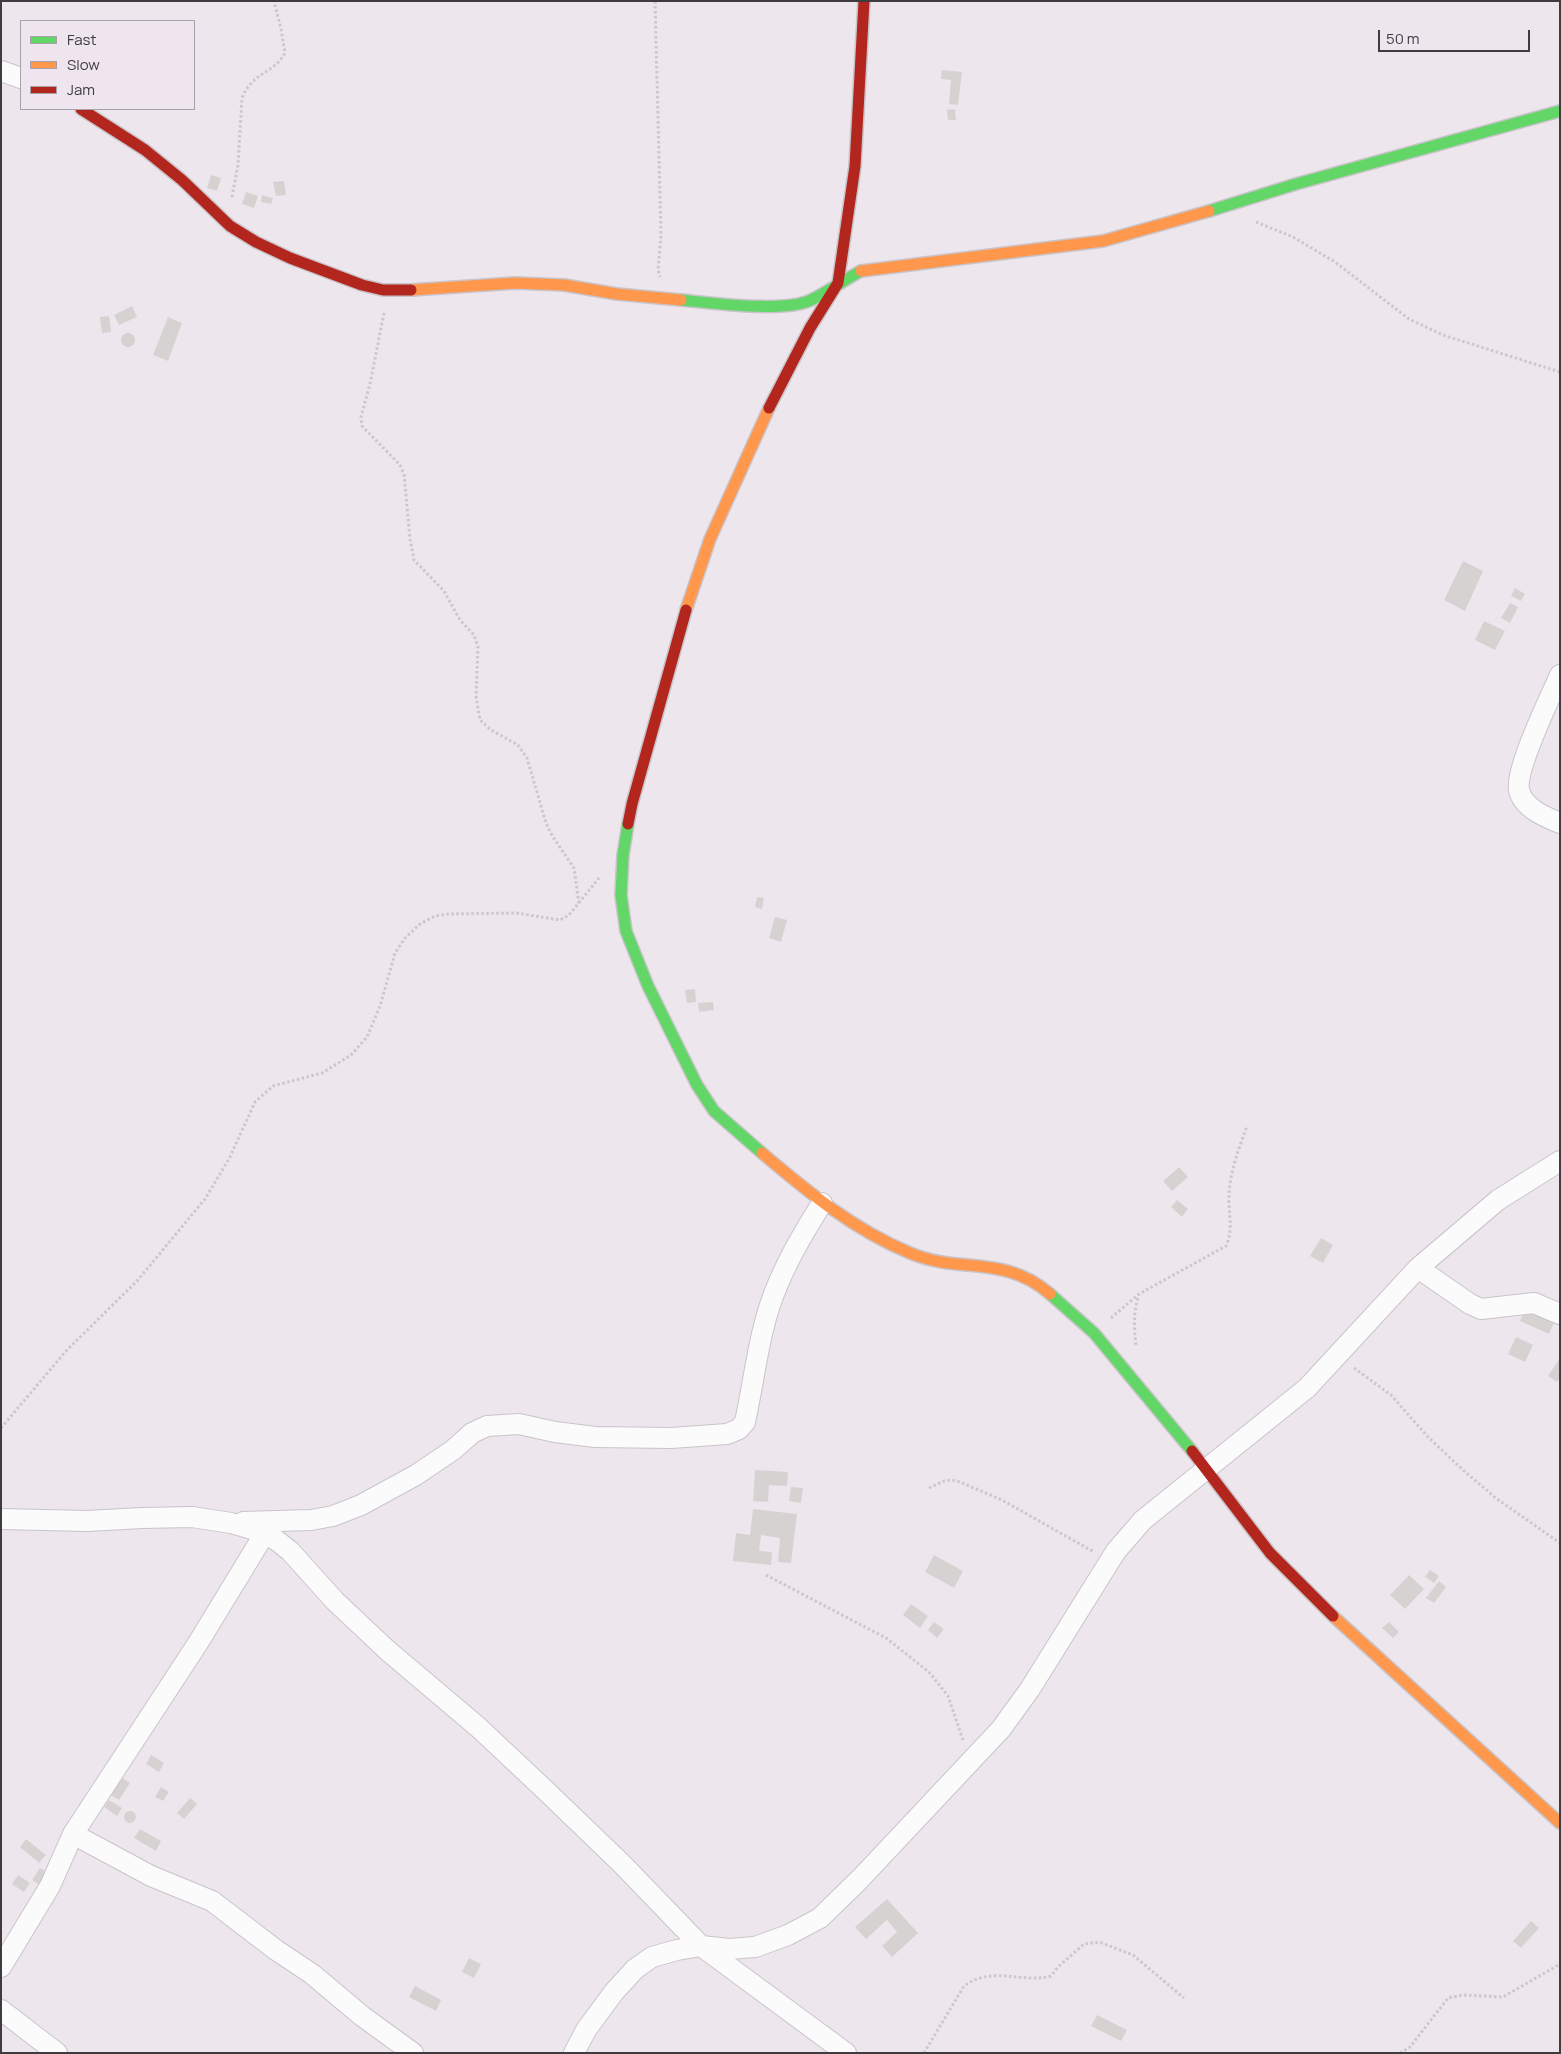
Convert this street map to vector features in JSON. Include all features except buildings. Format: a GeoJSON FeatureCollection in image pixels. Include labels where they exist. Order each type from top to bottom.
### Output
{"type":"FeatureCollection","features":[{"type":"Feature","properties":{"kind":"street"},"geometry":{"type":"LineString","coordinates":[[864,1],[855,166],[838,282],[810,328],[777,391],[710,539],[687,606],[632,804],[623,855],[621,895],[626,930],[648,986],[697,1085],[714,1111],[822,1203],[865,1231],[911,1254],[948,1262],[1007,1270],[1028,1278],[1040,1286],[1094,1333],[1207,1469],[1235,1509],[1270,1553],[1319,1603],[1560,1823]]}},
{"type":"Feature","properties":{"kind":"street"},"geometry":{"type":"LineString","coordinates":[[1,71],[20,78]]}},
{"type":"Feature","properties":{"kind":"street"},"geometry":{"type":"LineString","coordinates":[[82,110],[145,150],[182,180],[219,217],[256,242],[290,258],[362,285],[388,290],[515,283],[564,285],[664,299],[747,306],[784,306],[810,301],[838,282],[863,270],[1103,241],[1296,184],[1560,111]]}},
{"type":"Feature","properties":{"kind":"street"},"geometry":{"type":"LineString","coordinates":[[1560,675],[1535,732],[1519,777],[1520,792],[1529,806],[1543,816],[1560,823]]}},
{"type":"Feature","properties":{"kind":"street"},"geometry":{"type":"LineString","coordinates":[[574,2053],[586,2030],[614,1992],[635,1968],[652,1957],[701,1946],[729,1949],[755,1947],[788,1935],[820,1918],[1000,1729],[1030,1688],[1116,1551],[1143,1520],[1307,1388],[1418,1268],[1498,1200],[1560,1161]]}},
{"type":"Feature","properties":{"kind":"street"},"geometry":{"type":"LineString","coordinates":[[1,1519],[87,1521],[192,1517],[231,1522],[311,1520],[333,1516],[361,1505],[416,1475],[453,1450],[472,1433],[487,1426],[520,1424],[555,1432],[595,1437],[671,1438],[727,1434],[739,1429],[745,1422],[763,1334],[777,1285],[799,1240],[822,1203]]}},
{"type":"Feature","properties":{"kind":"street"},"geometry":{"type":"LineString","coordinates":[[1418,1268],[1470,1304],[1481,1309],[1534,1303],[1560,1314]]}},
{"type":"Feature","properties":{"kind":"street"},"geometry":{"type":"LineString","coordinates":[[231,1522],[264,1533],[290,1551],[335,1601],[387,1650],[478,1728],[544,1789],[622,1864],[701,1946],[846,2053]]}},
{"type":"Feature","properties":{"kind":"street"},"geometry":{"type":"LineString","coordinates":[[1,1966],[50,1886],[73,1834],[198,1642],[264,1533]]}},
{"type":"Feature","properties":{"kind":"street"},"geometry":{"type":"LineString","coordinates":[[73,1834],[151,1876],[212,1901],[276,1950],[312,1974],[362,2016],[413,2053]]}},
{"type":"Feature","properties":{"kind":"street"},"geometry":{"type":"LineString","coordinates":[[1,2010],[58,2053]]}},
{"type":"Feature","properties":{"kind":"path"},"geometry":{"type":"LineString","coordinates":[[219,217],[227,209],[231,201],[237,175],[242,98],[252,80],[276,65],[284,53],[282,29],[274,1]]}},
{"type":"Feature","properties":{"kind":"path"},"geometry":{"type":"LineString","coordinates":[[655,1],[661,234],[658,270],[664,299]]}},
{"type":"Feature","properties":{"kind":"path"},"geometry":{"type":"LineString","coordinates":[[1222,207],[1293,237],[1335,262],[1409,319],[1443,335],[1560,372]]}},
{"type":"Feature","properties":{"kind":"path"},"geometry":{"type":"LineString","coordinates":[[388,290],[370,384],[360,417],[362,426],[400,465],[404,474],[410,539],[414,560],[444,591],[460,620],[474,635],[478,648],[476,696],[480,720],[490,730],[518,745],[527,758],[546,823],[574,868],[579,904]]}},
{"type":"Feature","properties":{"kind":"path"},"geometry":{"type":"LineString","coordinates":[[1,1428],[66,1351],[137,1281],[205,1199],[230,1156],[255,1102],[273,1086],[322,1073],[351,1056],[367,1037],[380,1006],[395,953],[405,938],[420,924],[435,916],[449,914],[516,913],[560,920],[569,916],[596,881],[623,855]]}},
{"type":"Feature","properties":{"kind":"path"},"geometry":{"type":"LineString","coordinates":[[1094,1333],[1139,1294],[1226,1246],[1231,1226],[1229,1195],[1234,1161],[1247,1126]]}},
{"type":"Feature","properties":{"kind":"path"},"geometry":{"type":"LineString","coordinates":[[1137,1353],[1134,1308],[1139,1294]]}},
{"type":"Feature","properties":{"kind":"path"},"geometry":{"type":"LineString","coordinates":[[1338,1354],[1368,1380],[1390,1395],[1428,1438],[1497,1499],[1560,1543]]}},
{"type":"Feature","properties":{"kind":"path"},"geometry":{"type":"LineString","coordinates":[[929,1488],[944,1481],[960,1482],[1017,1508],[1110,1561]]}},
{"type":"Feature","properties":{"kind":"path"},"geometry":{"type":"LineString","coordinates":[[766,1575],[886,1638],[929,1672],[948,1696],[970,1760]]}},
{"type":"Feature","properties":{"kind":"path"},"geometry":{"type":"LineString","coordinates":[[924,2053],[964,1986],[975,1978],[1011,1975],[1042,1979],[1051,1976],[1058,1967],[1084,1944],[1099,1942],[1133,1955],[1184,1998]]}},
{"type":"Feature","properties":{"kind":"path"},"geometry":{"type":"LineString","coordinates":[[1400,2053],[1410,2047],[1448,1998],[1463,1995],[1502,1997],[1560,1964]]}},
{"type":"Feature","properties":{"kind":"traffic: fast"},"geometry":{"type":"LineString","coordinates":[[1209,211],[1296,184],[1560,111]]}},
{"type":"Feature","properties":{"kind":"traffic: fast"},"geometry":{"type":"LineString","coordinates":[[681,300],[766,307],[799,304],[817,297],[861,271]]}},
{"type":"Feature","properties":{"kind":"traffic: fast"},"geometry":{"type":"LineString","coordinates":[[628,824],[623,855],[621,895],[626,931],[648,986],[697,1085],[714,1111],[762,1153]]}},
{"type":"Feature","properties":{"kind":"traffic: fast"},"geometry":{"type":"LineString","coordinates":[[1050,1294],[1094,1333],[1192,1451]]}},
{"type":"Feature","properties":{"kind":"traffic: slow"},"geometry":{"type":"LineString","coordinates":[[861,271],[1103,241],[1209,211]]}},
{"type":"Feature","properties":{"kind":"traffic: slow"},"geometry":{"type":"LineString","coordinates":[[411,290],[515,283],[564,285],[617,294],[681,300]]}},
{"type":"Feature","properties":{"kind":"traffic: slow"},"geometry":{"type":"LineString","coordinates":[[686,610],[710,539],[769,408]]}},
{"type":"Feature","properties":{"kind":"traffic: slow"},"geometry":{"type":"LineString","coordinates":[[762,1153],[832,1209],[889,1244],[928,1259],[946,1263],[981,1266],[1016,1274],[1033,1282],[1050,1294]]}},
{"type":"Feature","properties":{"kind":"traffic: slow"},"geometry":{"type":"LineString","coordinates":[[1333,1616],[1560,1823]]}},
{"type":"Feature","properties":{"kind":"traffic: jam"},"geometry":{"type":"LineString","coordinates":[[769,408],[810,328],[838,283],[855,166],[864,1]]}},
{"type":"Feature","properties":{"kind":"traffic: jam"},"geometry":{"type":"LineString","coordinates":[[83,110],[145,150],[182,180],[230,226],[256,242],[290,258],[362,285],[383,290],[411,290]]}},
{"type":"Feature","properties":{"kind":"traffic: jam"},"geometry":{"type":"LineString","coordinates":[[628,824],[686,610]]}},
{"type":"Feature","properties":{"kind":"traffic: jam"},"geometry":{"type":"LineString","coordinates":[[1192,1451],[1270,1553],[1333,1616]]}}]}
